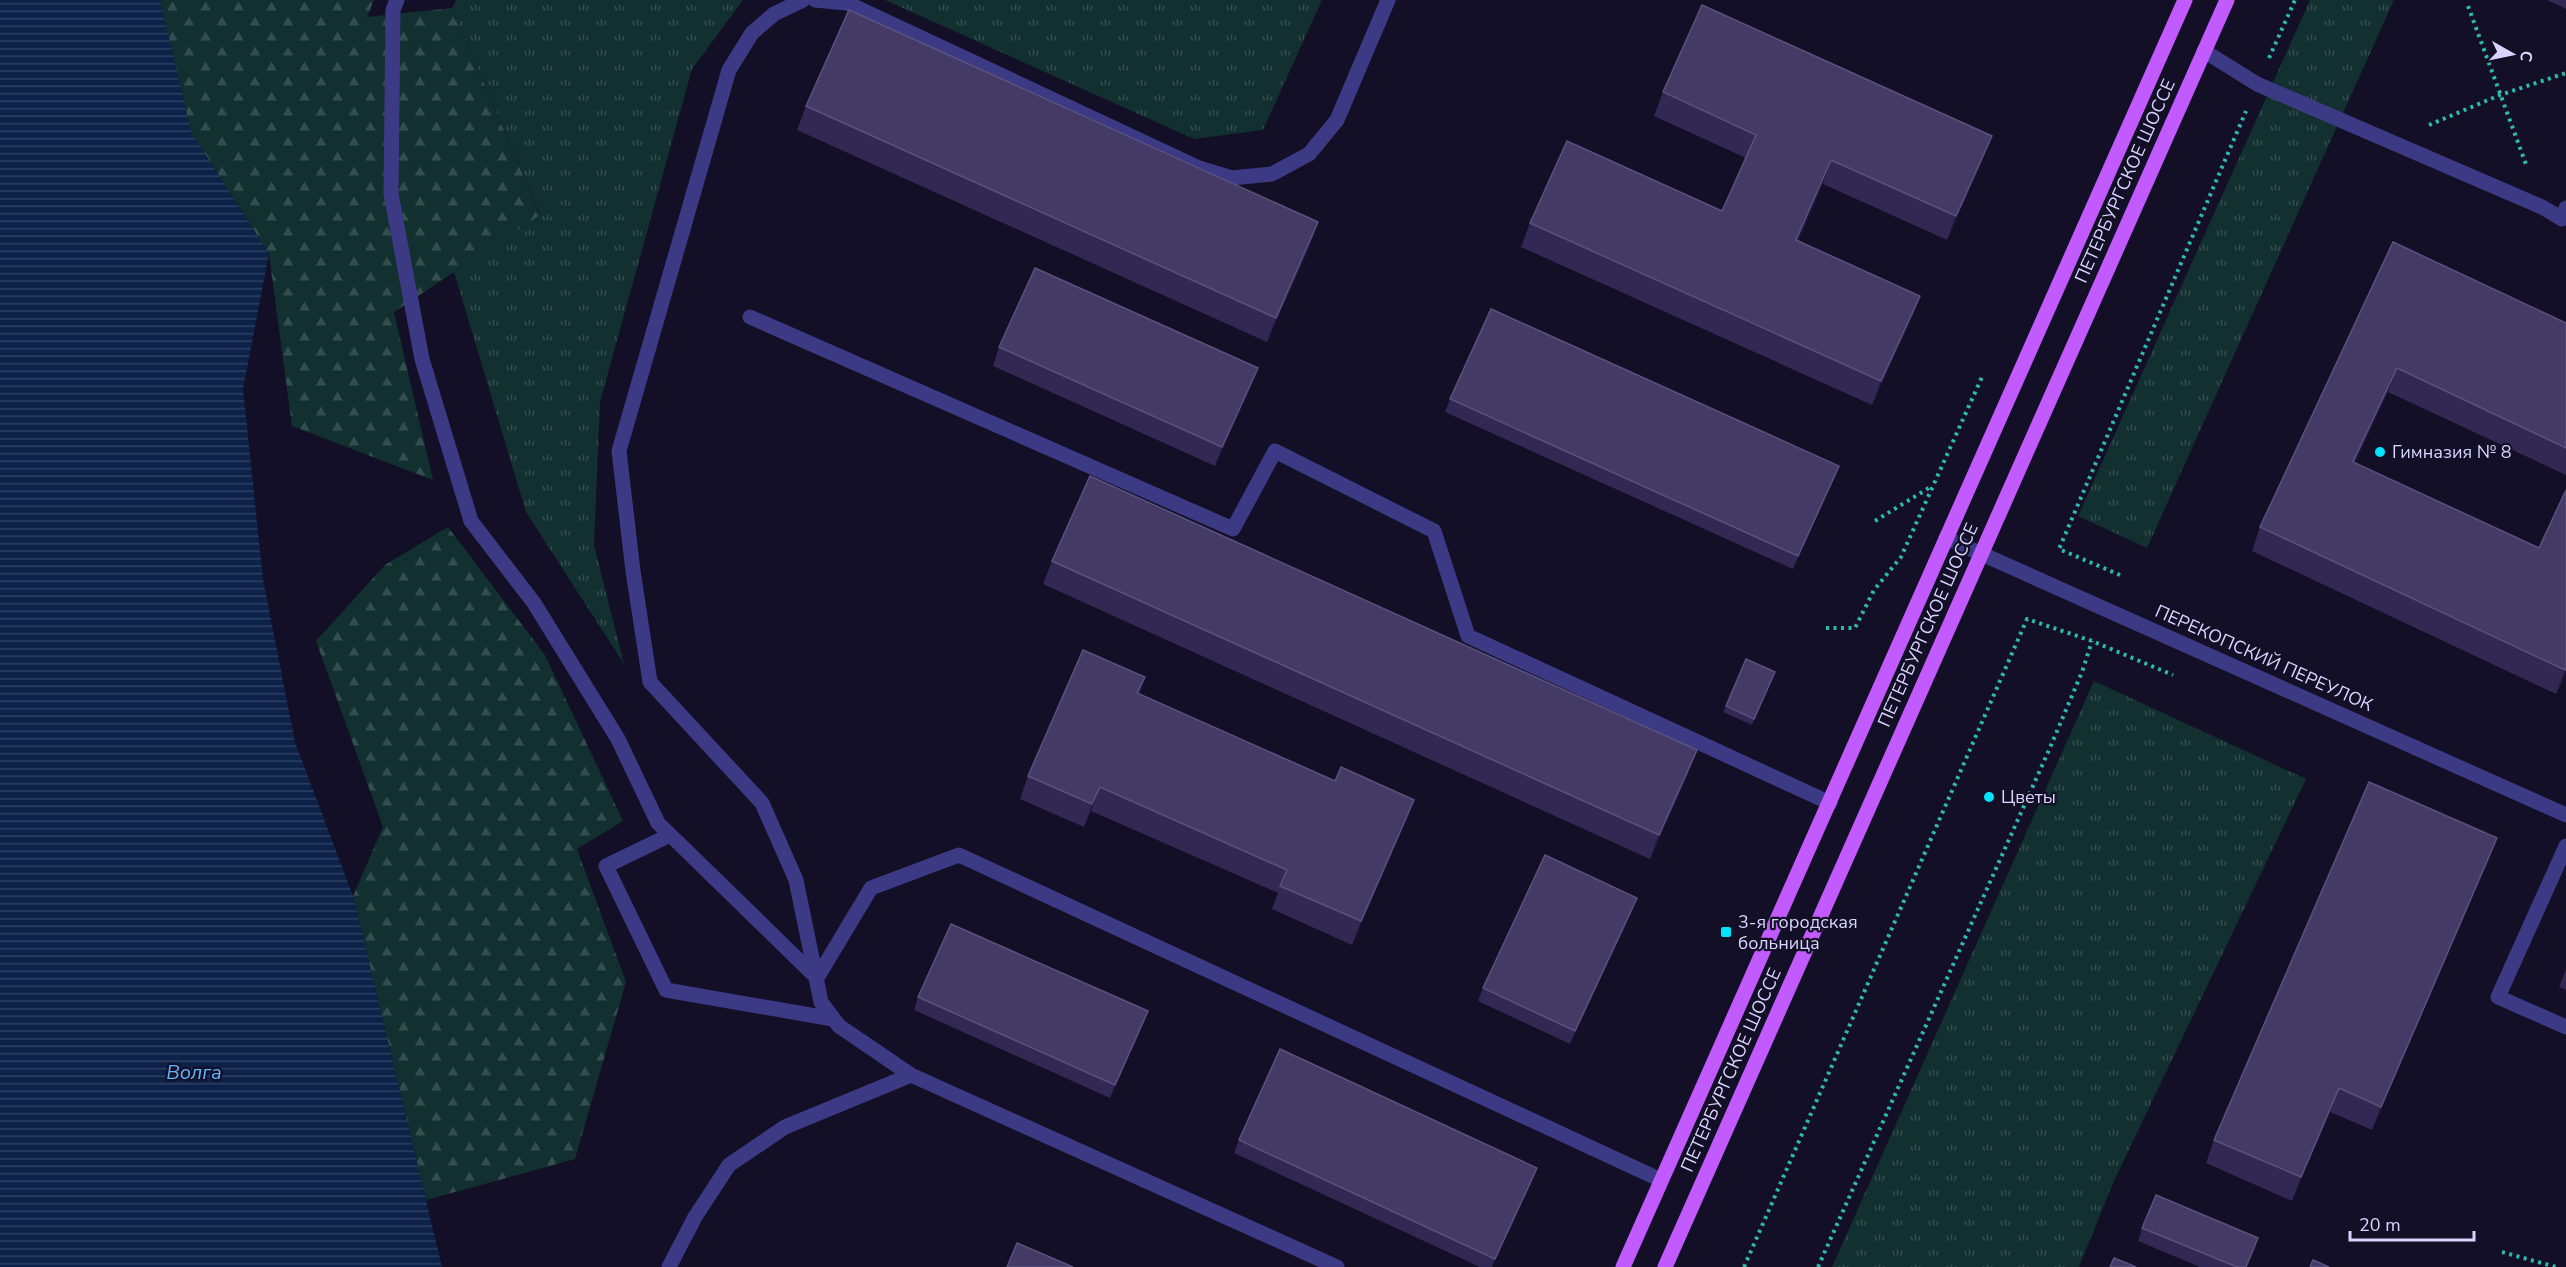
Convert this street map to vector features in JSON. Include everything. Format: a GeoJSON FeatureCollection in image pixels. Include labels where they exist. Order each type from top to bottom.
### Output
{"type":"FeatureCollection","features":[{"type":"Feature","properties":{"kind":"main road","name":"ПЕТЕРБУРГСКОЕ ШОССЕ"},"geometry":{"type":"LineString","coordinates":[[1623,1267],[2185,0]]}},
{"type":"Feature","properties":{"kind":"main road","name":"ПЕТЕРБУРГСКОЕ ШОССЕ"},"geometry":{"type":"LineString","coordinates":[[1665,1267],[2227,0]]}},
{"type":"Feature","properties":{"kind":"street"},"geometry":{"type":"LineString","coordinates":[[397,0],[393,10],[391,194],[422,359],[471,520],[534,603],[618,739],[658,823],[817,978]]}},
{"type":"Feature","properties":{"kind":"street"},"geometry":{"type":"LineString","coordinates":[[803,0],[774,14],[752,33],[729,70],[619,451],[633,571],[650,682],[762,803],[796,880],[821,1002],[839,1026],[911,1075],[1337,1267]]}},
{"type":"Feature","properties":{"kind":"street"},"geometry":{"type":"LineString","coordinates":[[816,0],[848,3],[1200,168],[1232,178],[1272,174],[1309,154],[1337,120],[1388,0]]}},
{"type":"Feature","properties":{"kind":"street"},"geometry":{"type":"LineString","coordinates":[[2204,51],[2257,84],[2542,207],[2562,219],[2566,208]]}},
{"type":"Feature","properties":{"kind":"street"},"geometry":{"type":"LineString","coordinates":[[750,317],[1233,529],[1275,451],[1434,531],[1468,636],[1830,802]]}},
{"type":"Feature","properties":{"kind":"street","name":"ПЕРЕКОПСКИЙ ПЕРЕУЛОК"},"geometry":{"type":"LineString","coordinates":[[1946,538],[2566,815]]}},
{"type":"Feature","properties":{"kind":"street"},"geometry":{"type":"LineString","coordinates":[[670,835],[606,866],[666,990],[833,1019]]}},
{"type":"Feature","properties":{"kind":"street"},"geometry":{"type":"LineString","coordinates":[[2566,846],[2498,997],[2566,1027]]}},
{"type":"Feature","properties":{"kind":"street"},"geometry":{"type":"LineString","coordinates":[[817,978],[871,888],[959,855],[1661,1180]]}},
{"type":"Feature","properties":{"kind":"street"},"geometry":{"type":"LineString","coordinates":[[669,1267],[695,1217],[729,1165],[785,1127],[911,1075]]}},
{"type":"Feature","properties":{"kind":"path"},"geometry":{"type":"LineString","coordinates":[[2120,575],[2059,549],[2295,0]]}},
{"type":"Feature","properties":{"kind":"path"},"geometry":{"type":"LineString","coordinates":[[2468,6],[2542,207]]}},
{"type":"Feature","properties":{"kind":"path"},"geometry":{"type":"LineString","coordinates":[[2389,141],[2500,95],[2566,73]]}},
{"type":"Feature","properties":{"kind":"path"},"geometry":{"type":"LineString","coordinates":[[1826,628],[1855,628],[1874,591],[1901,556],[1987,367]]}},
{"type":"Feature","properties":{"kind":"path"},"geometry":{"type":"LineString","coordinates":[[1875,521],[1933,486]]}},
{"type":"Feature","properties":{"kind":"path"},"geometry":{"type":"LineString","coordinates":[[1744,1267],[2027,619],[2092,640],[2082,672],[2053,740],[1818,1267]]}},
{"type":"Feature","properties":{"kind":"path"},"geometry":{"type":"LineString","coordinates":[[2502,1252],[2556,1267]]}},
{"type":"Feature","properties":{"kind":"green space"},"geometry":{"type":"Polygon","coordinates":[[[160,0],[374,0],[367,17],[452,8],[540,215],[394,312],[433,480],[292,426],[269,254],[191,132],[160,0]]]}},
{"type":"Feature","properties":{"kind":"green space"},"geometry":{"type":"Polygon","coordinates":[[[456,0],[743,0],[692,69],[600,402],[594,545],[624,664],[526,512],[454,272],[540,214],[452,8],[456,0]]]}},
{"type":"Feature","properties":{"kind":"green space"},"geometry":{"type":"Polygon","coordinates":[[[885,0],[1322,0],[1263,130],[1194,139],[885,0]]]}},
{"type":"Feature","properties":{"kind":"green space"},"geometry":{"type":"Polygon","coordinates":[[[2310,0],[2394,0],[2147,548],[2078,516],[2310,0]]]}},
{"type":"Feature","properties":{"kind":"green space"},"geometry":{"type":"Polygon","coordinates":[[[448,527],[545,655],[623,821],[577,849],[626,982],[575,1159],[426,1200],[353,896],[383,827],[316,641],[385,565],[448,527]]]}},
{"type":"Feature","properties":{"kind":"green space"},"geometry":{"type":"Polygon","coordinates":[[[2094,681],[2306,779],[2113,1183],[2079,1267],[1832,1267],[2094,681]]]}},
{"type":"Feature","properties":{"kind":"water","name":"Волга"},"geometry":{"type":"Polygon","coordinates":[[[0,0],[160,0],[191,132],[269,254],[243,389],[263,579],[295,742],[353,896],[442,1267],[0,1267],[0,0]]]}},
{"type":"Feature","properties":{"kind":"building"},"geometry":{"type":"Polygon","coordinates":[[[1702,5],[1992,136],[1956,216],[1831,160],[1796,240],[1920,296],[1881,381],[1530,223],[1567,141],[1722,211],[1756,135],[1663,92],[1702,5]]]}},
{"type":"Feature","properties":{"kind":"building"},"geometry":{"type":"Polygon","coordinates":[[[849,10],[1318,222],[1276,318],[806,106],[849,10]]]}},
{"type":"Feature","properties":{"kind":"building"},"geometry":{"type":"Polygon","coordinates":[[[2393,242],[2566,323],[2566,448],[2397,368],[2353,462],[2539,548],[2566,490],[2565,670],[2260,527],[2393,242]]]}},
{"type":"Feature","properties":{"kind":"building"},"geometry":{"type":"Polygon","coordinates":[[[1035,268],[1258,368],[1222,447],[999,347],[1035,268]]]}},
{"type":"Feature","properties":{"kind":"building"},"geometry":{"type":"Polygon","coordinates":[[[1491,309],[1839,466],[1798,556],[1450,399],[1491,309]]]}},
{"type":"Feature","properties":{"kind":"building"},"geometry":{"type":"Polygon","coordinates":[[[1090,476],[1697,750],[1659,835],[1052,561],[1090,476]]]}},
{"type":"Feature","properties":{"kind":"building"},"geometry":{"type":"Polygon","coordinates":[[[1083,650],[1145,677],[1137,693],[1335,781],[1341,767],[1414,800],[1361,921],[1280,886],[1287,870],[1100,787],[1092,804],[1028,776],[1083,650]]]}},
{"type":"Feature","properties":{"kind":"building"},"geometry":{"type":"Polygon","coordinates":[[[1746,659],[1775,672],[1754,719],[1726,706],[1746,659]]]}},
{"type":"Feature","properties":{"kind":"building"},"geometry":{"type":"Polygon","coordinates":[[[2369,782],[2497,838],[2381,1107],[2339,1088],[2301,1177],[2214,1140],[2369,782]]]}},
{"type":"Feature","properties":{"kind":"building"},"geometry":{"type":"Polygon","coordinates":[[[1545,855],[1637,898],[1575,1031],[1483,988],[1545,855]]]}},
{"type":"Feature","properties":{"kind":"building"},"geometry":{"type":"Polygon","coordinates":[[[951,924],[1148,1011],[1115,1085],[918,997],[951,924]]]}},
{"type":"Feature","properties":{"kind":"building"},"geometry":{"type":"Polygon","coordinates":[[[1280,1049],[1537,1168],[1495,1259],[1239,1140],[1280,1049]]]}},
{"type":"Feature","properties":{"kind":"building"},"geometry":{"type":"Polygon","coordinates":[[[2156,1195],[2258,1238],[2246,1267],[2237,1267],[2142,1228],[2156,1195]]]}},
{"type":"Feature","properties":{"kind":"building"},"geometry":{"type":"Polygon","coordinates":[[[1017,1243],[1073,1267],[1007,1267],[1017,1243]]]}},
{"type":"Feature","properties":{"kind":"building"},"geometry":{"type":"Polygon","coordinates":[[[2114,1258],[2136,1267],[2110,1267],[2114,1258]]]}},
{"type":"Feature","properties":{"kind":"building"},"geometry":{"type":"Polygon","coordinates":[[[2313,1260],[2329,1267],[2310,1267],[2313,1260]]]}},
{"type":"Feature","properties":{"kind":"place","name":"Гимназия № 8"},"geometry":{"type":"Point","coordinates":[2380,452]}},
{"type":"Feature","properties":{"kind":"place","name":"Цветы"},"geometry":{"type":"Point","coordinates":[1989,797]}},
{"type":"Feature","properties":{"kind":"place","name":"3-я городская больница"},"geometry":{"type":"Point","coordinates":[1726,932]}}]}
